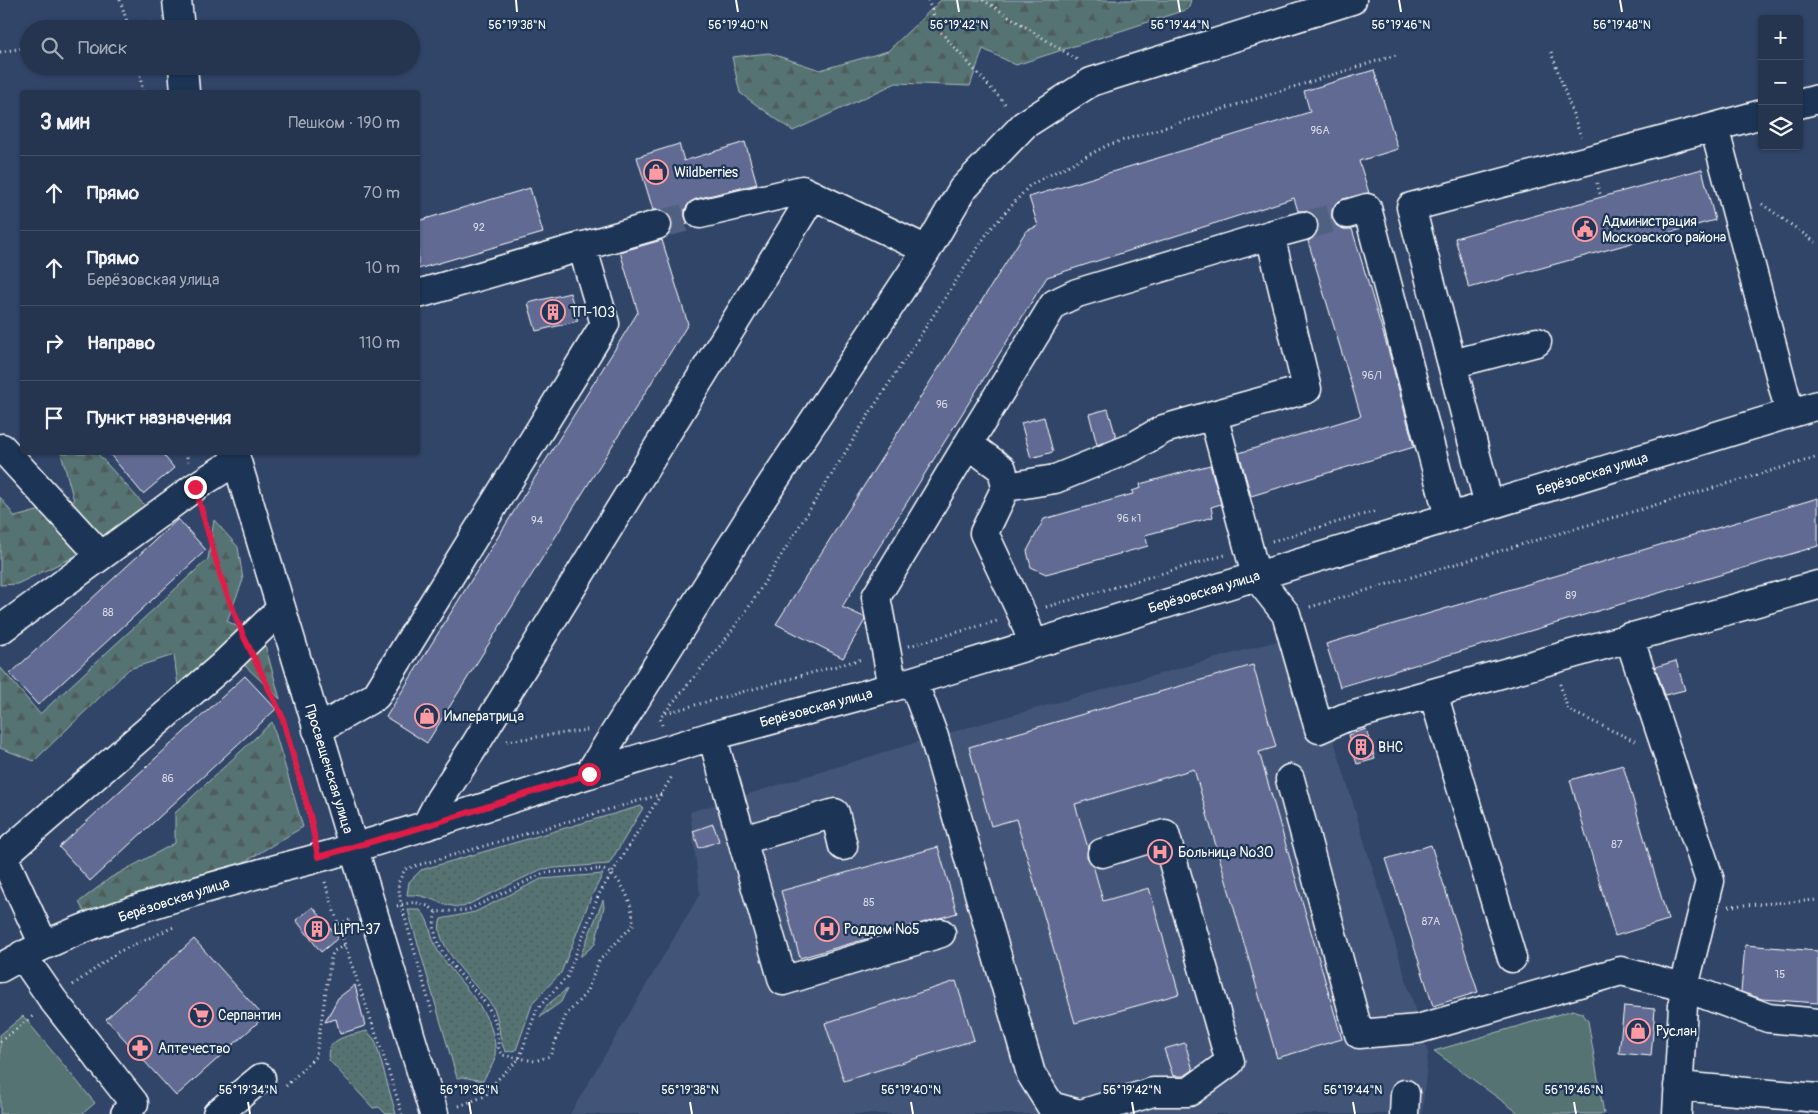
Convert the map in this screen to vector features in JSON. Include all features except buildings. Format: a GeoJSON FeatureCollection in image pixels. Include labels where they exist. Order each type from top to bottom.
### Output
{"type":"FeatureCollection","features":[{"type":"Feature","properties":{"kind":"street"},"geometry":{"type":"LineString","coordinates":[[177,0],[179,20]]}},
{"type":"Feature","properties":{"kind":"street"},"geometry":{"type":"LineString","coordinates":[[589,774],[754,511],[927,250],[962,190],[1024,125],[1091,82],[1352,0]]}},
{"type":"Feature","properties":{"kind":"street"},"geometry":{"type":"LineString","coordinates":[[184,75],[185,90]]}},
{"type":"Feature","properties":{"kind":"street"},"geometry":{"type":"LineString","coordinates":[[1803,103],[1818,99]]}},
{"type":"Feature","properties":{"kind":"street"},"geometry":{"type":"LineString","coordinates":[[1490,505],[1411,207],[1758,115]]}},
{"type":"Feature","properties":{"kind":"street"},"geometry":{"type":"LineString","coordinates":[[1714,127],[1790,413]]}},
{"type":"Feature","properties":{"kind":"street"},"geometry":{"type":"LineString","coordinates":[[700,214],[802,190],[927,250]]}},
{"type":"Feature","properties":{"kind":"street"},"geometry":{"type":"LineString","coordinates":[[426,826],[440,798],[475,745],[813,195]]}},
{"type":"Feature","properties":{"kind":"street"},"geometry":{"type":"LineString","coordinates":[[1347,214],[1367,208],[1449,517]]}},
{"type":"Feature","properties":{"kind":"street"},"geometry":{"type":"LineString","coordinates":[[420,293],[657,225]]}},
{"type":"Feature","properties":{"kind":"street"},"geometry":{"type":"LineString","coordinates":[[1102,853],[1165,834],[1230,1062],[1189,1092],[1153,1092],[1080,1114],[1051,1106],[1031,1074],[934,737],[886,653],[876,597],[1054,304],[1077,293],[1270,234],[1303,226]]}},
{"type":"Feature","properties":{"kind":"street"},"geometry":{"type":"LineString","coordinates":[[1006,487],[1055,479],[1131,448],[1164,429],[1307,389],[1270,234]]}},
{"type":"Feature","properties":{"kind":"street"},"geometry":{"type":"LineString","coordinates":[[317,730],[376,696],[604,324],[582,246]]}},
{"type":"Feature","properties":{"kind":"street"},"geometry":{"type":"LineString","coordinates":[[1452,364],[1537,342]]}},
{"type":"Feature","properties":{"kind":"street","name":"Берёзовская улица"},"geometry":{"type":"LineString","coordinates":[[22,956],[79,931],[164,902],[317,870],[353,847],[426,826],[589,774],[671,758],[712,736],[903,684],[1818,405]]}},
{"type":"Feature","properties":{"kind":"street"},"geometry":{"type":"LineString","coordinates":[[1213,415],[1256,576],[1286,614],[1318,729],[1344,718],[1818,585]]}},
{"type":"Feature","properties":{"kind":"street"},"geometry":{"type":"LineString","coordinates":[[968,444],[1002,469],[1006,487],[984,533],[1034,644]]}},
{"type":"Feature","properties":{"kind":"street"},"geometry":{"type":"LineString","coordinates":[[0,450],[2,448],[101,556]]}},
{"type":"Feature","properties":{"kind":"street"},"geometry":{"type":"LineString","coordinates":[[0,630],[235,457]]}},
{"type":"Feature","properties":{"kind":"street","name":"Просвещенская улица"},"geometry":{"type":"LineString","coordinates":[[235,457],[373,913],[447,1110]]}},
{"type":"Feature","properties":{"kind":"street"},"geometry":{"type":"LineString","coordinates":[[136,1110],[22,956],[3,856],[222,666],[281,609]]}},
{"type":"Feature","properties":{"kind":"street"},"geometry":{"type":"LineString","coordinates":[[1629,637],[1710,881],[1684,987],[1677,1114]]}},
{"type":"Feature","properties":{"kind":"street"},"geometry":{"type":"LineString","coordinates":[[1432,693],[1512,958]]}},
{"type":"Feature","properties":{"kind":"street"},"geometry":{"type":"LineString","coordinates":[[712,736],[783,981],[941,933]]}},
{"type":"Feature","properties":{"kind":"street"},"geometry":{"type":"LineString","coordinates":[[1290,779],[1359,1034],[1418,1029],[1620,971],[1684,987],[1768,1018],[1818,1023]]}},
{"type":"Feature","properties":{"kind":"street"},"geometry":{"type":"LineString","coordinates":[[743,840],[835,813],[843,846]]}},
{"type":"Feature","properties":{"kind":"street"},"geometry":{"type":"LineString","coordinates":[[218,1114],[272,1083]]}},
{"type":"Feature","properties":{"kind":"street"},"geometry":{"type":"LineString","coordinates":[[1678,1086],[1818,1098]]}},
{"type":"Feature","properties":{"kind":"path"},"geometry":{"type":"LineString","coordinates":[[120,0],[127,20]]}},
{"type":"Feature","properties":{"kind":"path"},"geometry":{"type":"LineString","coordinates":[[928,0],[939,30],[1024,125]]}},
{"type":"Feature","properties":{"kind":"path"},"geometry":{"type":"LineString","coordinates":[[983,0],[1078,59],[1091,82]]}},
{"type":"Feature","properties":{"kind":"path"},"geometry":{"type":"LineString","coordinates":[[0,52],[20,48]]}},
{"type":"Feature","properties":{"kind":"path"},"geometry":{"type":"LineString","coordinates":[[1551,52],[1601,197]]}},
{"type":"Feature","properties":{"kind":"path"},"geometry":{"type":"LineString","coordinates":[[447,1110],[485,1096],[496,1080],[519,1059],[537,1008],[567,977],[599,894],[671,781],[671,758],[660,718],[725,640],[751,604],[870,412],[988,232],[1030,185],[1108,145],[1396,55]]}},
{"type":"Feature","properties":{"kind":"path"},"geometry":{"type":"LineString","coordinates":[[140,75],[143,90]]}},
{"type":"Feature","properties":{"kind":"path"},"geometry":{"type":"LineString","coordinates":[[1761,204],[1818,244]]}},
{"type":"Feature","properties":{"kind":"path"},"geometry":{"type":"LineString","coordinates":[[187,455],[222,581],[246,642],[282,716],[311,819],[317,870],[326,885],[366,1009],[384,1054],[402,1114]]}},
{"type":"Feature","properties":{"kind":"path"},"geometry":{"type":"LineString","coordinates":[[1286,614],[1818,457]]}},
{"type":"Feature","properties":{"kind":"path"},"geometry":{"type":"LineString","coordinates":[[666,712],[886,653],[1377,510]]}},
{"type":"Feature","properties":{"kind":"path"},"geometry":{"type":"LineString","coordinates":[[1553,658],[1568,710],[1669,758]]}},
{"type":"Feature","properties":{"kind":"path"},"geometry":{"type":"LineString","coordinates":[[475,745],[590,730]]}},
{"type":"Feature","properties":{"kind":"path"},"geometry":{"type":"LineString","coordinates":[[433,1014],[401,904],[398,883],[405,869],[662,794]]}},
{"type":"Feature","properties":{"kind":"path"},"geometry":{"type":"LineString","coordinates":[[338,924],[401,904],[420,902],[430,906],[436,912],[468,910],[544,873],[600,869],[612,873],[618,879],[632,911],[633,924],[598,961],[586,993],[566,1014],[550,1056],[535,1061],[507,1057],[499,1050],[493,1016],[454,967],[438,942],[434,930],[436,912]]}},
{"type":"Feature","properties":{"kind":"path"},"geometry":{"type":"LineString","coordinates":[[317,870],[326,885]]}},
{"type":"Feature","properties":{"kind":"path"},"geometry":{"type":"LineString","coordinates":[[1704,908],[1818,900]]}},
{"type":"Feature","properties":{"kind":"path"},"geometry":{"type":"LineString","coordinates":[[0,1042],[118,952],[178,925]]}},
{"type":"Feature","properties":{"kind":"path"},"geometry":{"type":"LineString","coordinates":[[272,1083],[316,1056],[331,957],[334,951],[345,945]]}},
{"type":"Feature","properties":{"kind":"path"},"geometry":{"type":"LineString","coordinates":[[447,1110],[456,1097]]}},
{"type":"Feature","properties":{"kind":"path"},"geometry":{"type":"LineString","coordinates":[[447,1110],[462,1114]]}},
{"type":"Feature","properties":{"kind":"shaded area","name":"Больница №30"},"geometry":{"type":"Polygon","coordinates":[[[1302,634],[1428,1053],[1422,1114],[570,1114],[700,894],[690,812],[934,737],[1302,634]]]}},
{"type":"Feature","properties":{"kind":"green space"},"geometry":{"type":"Polygon","coordinates":[[[941,0],[1191,0],[1188,9],[1016,65],[983,49],[970,86],[896,83],[793,131],[740,93],[732,57],[769,53],[820,70],[888,51],[941,0]]]}},
{"type":"Feature","properties":{"kind":"green space"},"geometry":{"type":"Polygon","coordinates":[[[62,455],[99,455],[145,506],[105,542],[17,584],[0,585],[0,497],[15,517],[74,501],[62,455]]]}},
{"type":"Feature","properties":{"kind":"green space"},"geometry":{"type":"Polygon","coordinates":[[[214,520],[238,547],[243,580],[227,621],[264,641],[280,699],[240,661],[181,709],[174,655],[129,669],[34,761],[0,748],[0,667],[40,714],[208,559],[214,520]]]}},
{"type":"Feature","properties":{"kind":"green space"},"geometry":{"type":"Polygon","coordinates":[[[272,722],[303,827],[229,871],[88,919],[79,902],[110,878],[175,843],[175,813],[272,722]]]}},
{"type":"Feature","properties":{"kind":"green space"},"geometry":{"type":"Polygon","coordinates":[[[641,806],[643,808],[609,864],[542,869],[463,907],[456,907],[422,896],[407,895],[409,882],[421,870],[641,806]]]}},
{"type":"Feature","properties":{"kind":"green space"},"geometry":{"type":"Polygon","coordinates":[[[603,874],[591,897],[561,973],[533,1002],[516,1050],[506,1052],[501,1042],[497,1016],[491,1004],[466,975],[448,951],[442,939],[439,929],[441,919],[475,912],[541,879],[603,874]]]}},
{"type":"Feature","properties":{"kind":"green space"},"geometry":{"type":"Polygon","coordinates":[[[603,900],[604,907],[595,944],[580,957],[603,900]]]}},
{"type":"Feature","properties":{"kind":"green space"},"geometry":{"type":"Polygon","coordinates":[[[408,910],[420,910],[424,914],[438,951],[476,1001],[491,1027],[495,1041],[495,1057],[483,1081],[462,1077],[457,1078],[408,910]]]}},
{"type":"Feature","properties":{"kind":"green space"},"geometry":{"type":"Polygon","coordinates":[[[567,989],[561,1002],[540,1017],[547,1005],[567,989]]]}},
{"type":"Feature","properties":{"kind":"green space"},"geometry":{"type":"Polygon","coordinates":[[[1573,1010],[1582,1013],[1588,1021],[1604,1114],[1520,1114],[1434,1051],[1573,1010]]]}},
{"type":"Feature","properties":{"kind":"green space"},"geometry":{"type":"Polygon","coordinates":[[[23,1016],[95,1103],[82,1114],[0,1114],[0,1035],[23,1016]]]}},
{"type":"Feature","properties":{"kind":"green space"},"geometry":{"type":"Polygon","coordinates":[[[367,1031],[375,1040],[396,1114],[386,1114],[379,1107],[373,1108],[329,1060],[328,1053],[334,1042],[347,1036],[367,1031]]]}},
{"type":"Feature","properties":{"kind":"tunnel"},"geometry":{"type":"LineString","coordinates":[[657,225],[700,214]]}},
{"type":"Feature","properties":{"kind":"tunnel"},"geometry":{"type":"LineString","coordinates":[[1303,226],[1347,214]]}},
{"type":"Feature","properties":{"kind":"place","name":"Wildberries"},"geometry":{"type":"Point","coordinates":[656,172]}},
{"type":"Feature","properties":{"kind":"place","name":"Администрация Московского района"},"geometry":{"type":"Point","coordinates":[1585,229]}},
{"type":"Feature","properties":{"kind":"place","name":"ТП-103"},"geometry":{"type":"Point","coordinates":[553,312]}},
{"type":"Feature","properties":{"kind":"place","name":"Императрица"},"geometry":{"type":"Point","coordinates":[427,716]}},
{"type":"Feature","properties":{"kind":"place","name":"ВНС"},"geometry":{"type":"Point","coordinates":[1361,747]}},
{"type":"Feature","properties":{"kind":"place","name":"Больница №30"},"geometry":{"type":"Point","coordinates":[1160,852]}},
{"type":"Feature","properties":{"kind":"place","name":"ЦРП-37"},"geometry":{"type":"Point","coordinates":[317,929]}},
{"type":"Feature","properties":{"kind":"place","name":"Роддом №5"},"geometry":{"type":"Point","coordinates":[827,929]}},
{"type":"Feature","properties":{"kind":"place","name":"Серпантин"},"geometry":{"type":"Point","coordinates":[201,1015]}},
{"type":"Feature","properties":{"kind":"place","name":"Руслан"},"geometry":{"type":"Point","coordinates":[1638,1031]}},
{"type":"Feature","properties":{"kind":"place","name":"Аптечество"},"geometry":{"type":"Point","coordinates":[140,1048]}},
{"type":"Feature","properties":{"kind":"route"},"geometry":{"type":"LineString","coordinates":[[195,487],[222,581],[243,635],[282,716],[311,819],[318,857],[426,826],[589,774]]}}]}
